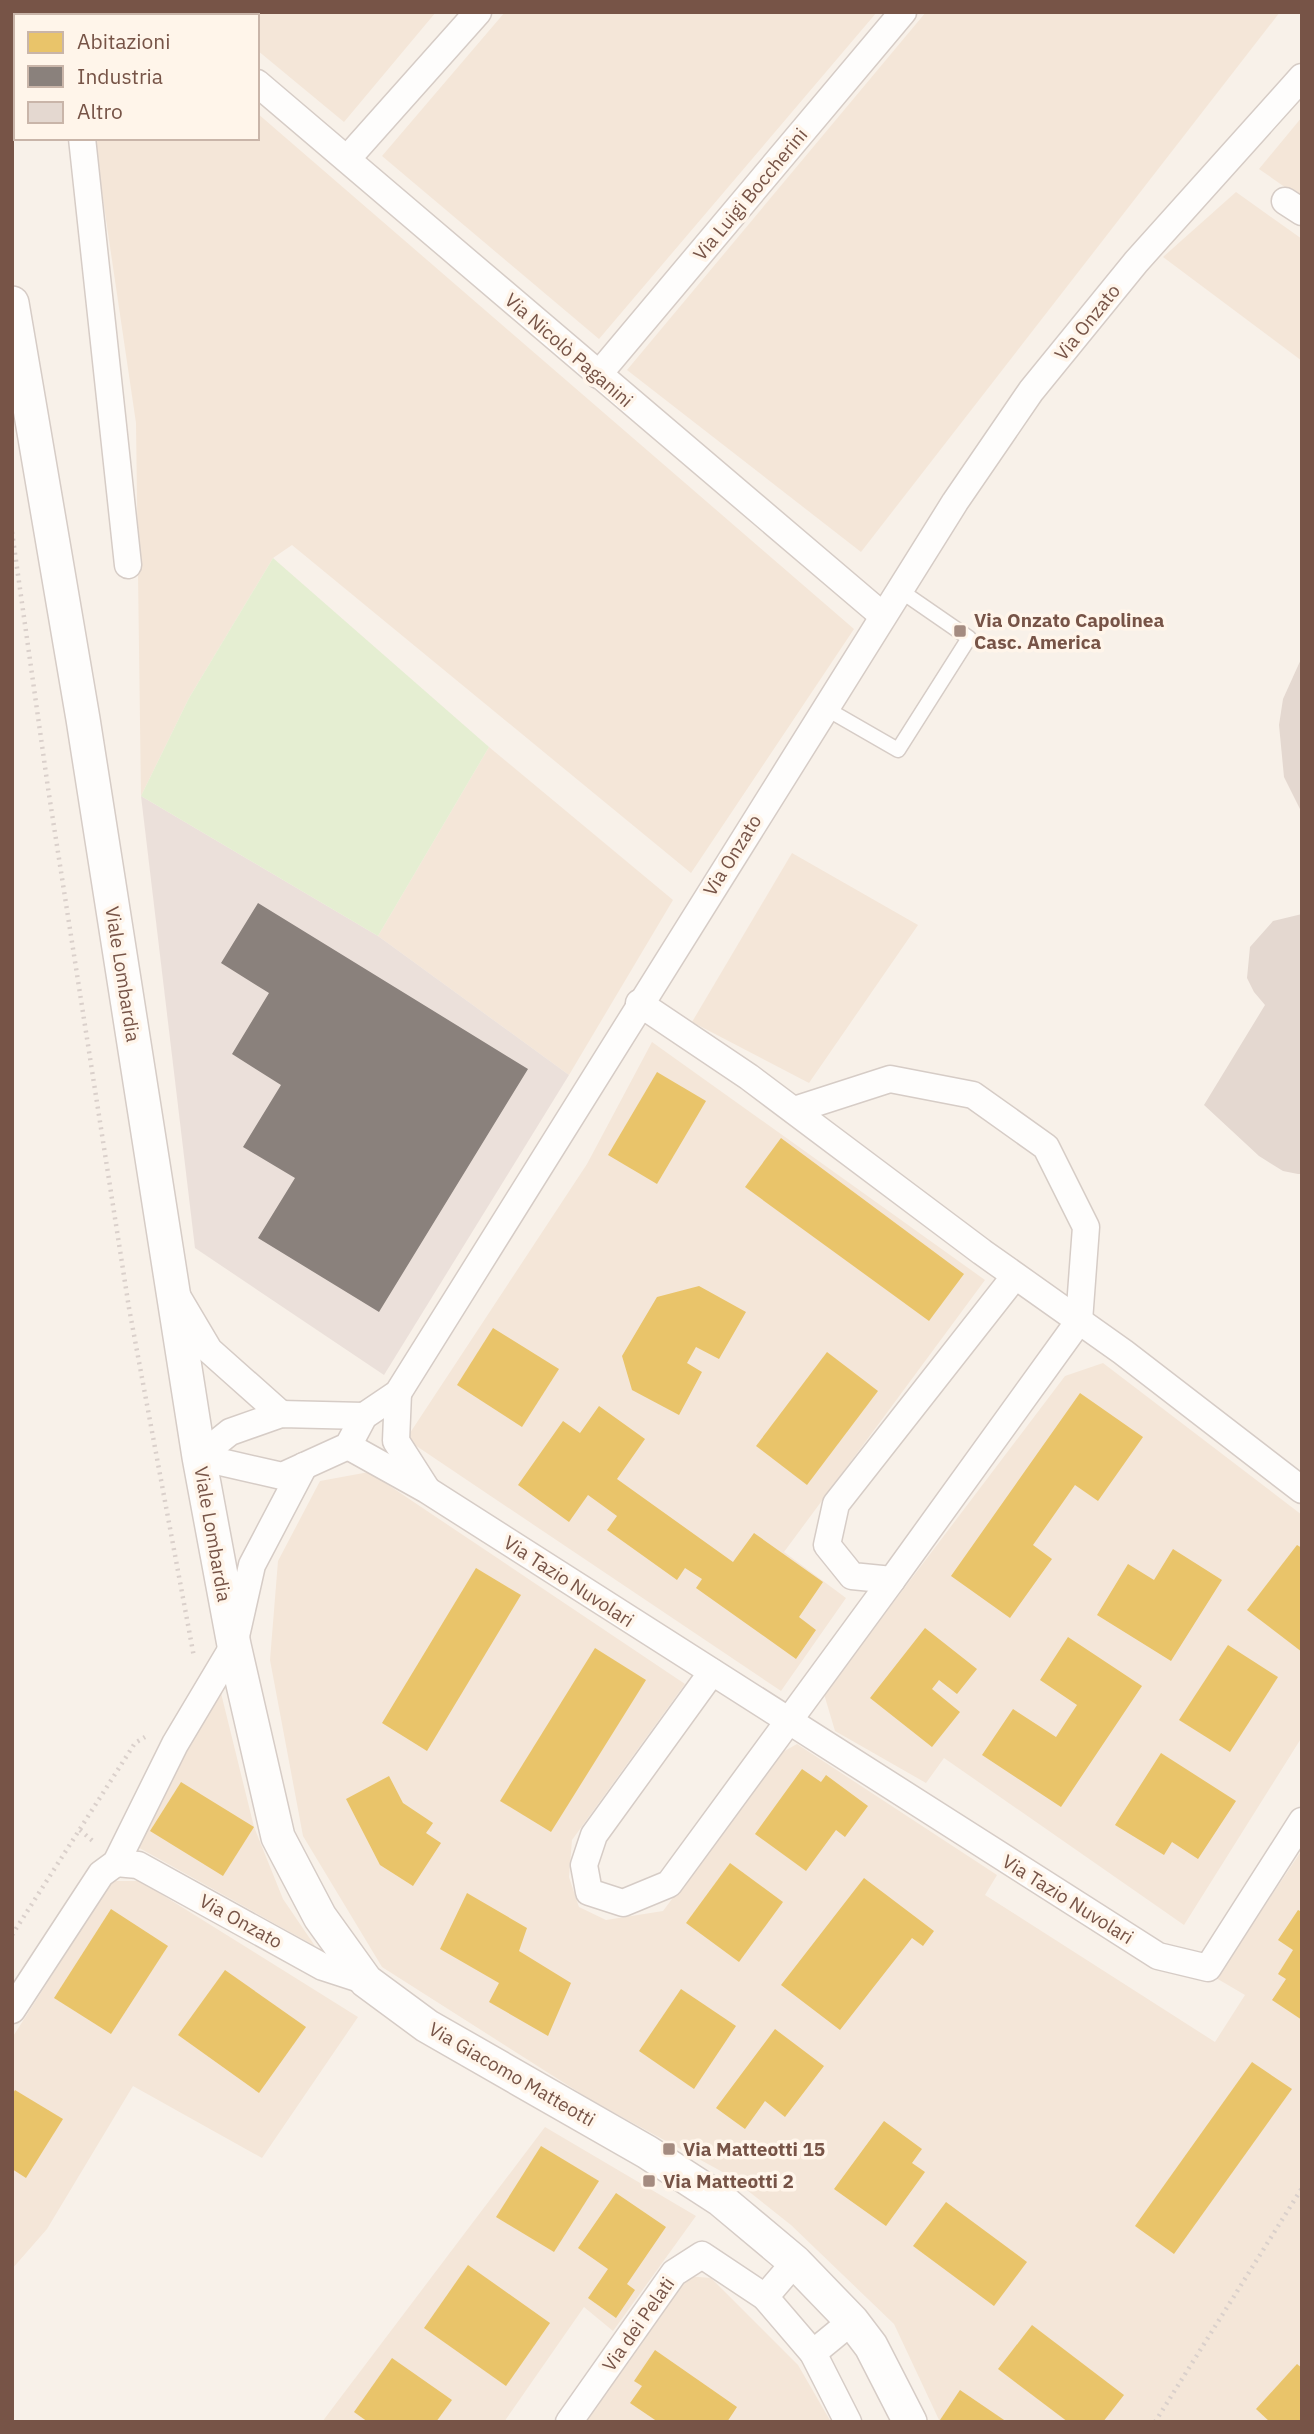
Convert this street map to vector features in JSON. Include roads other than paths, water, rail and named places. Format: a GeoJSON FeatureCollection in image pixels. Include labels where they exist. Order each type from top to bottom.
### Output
{"type":"FeatureCollection","features":[{"type":"Feature","properties":{"kind":"street"},"geometry":{"type":"LineString","coordinates":[[347,159],[478,12]]}},
{"type":"Feature","properties":{"kind":"street","name":"Via Luigi Boccherini"},"geometry":{"type":"LineString","coordinates":[[598,375],[903,12]]}},
{"type":"Feature","properties":{"kind":"street","name":"Via Onzato"},"geometry":{"type":"LineString","coordinates":[[398,1393],[898,589],[1031,391],[1166,225],[1302,77]]}},
{"type":"Feature","properties":{"kind":"street","name":"Via Nicolò Paganini"},"geometry":{"type":"LineString","coordinates":[[259,85],[882,615]]}},
{"type":"Feature","properties":{"kind":"street"},"geometry":{"type":"LineString","coordinates":[[82,140],[128,565]]}},
{"type":"Feature","properties":{"kind":"street","name":"Viale Lombardia"},"geometry":{"type":"LineString","coordinates":[[12,303],[83,719],[199,1457],[234,1645]]}},
{"type":"Feature","properties":{"kind":"street"},"geometry":{"type":"LineString","coordinates":[[639,1003],[794,1110],[1302,1490]]}},
{"type":"Feature","properties":{"kind":"street"},"geometry":{"type":"LineString","coordinates":[[712,1672],[594,1835],[584,1865],[589,1892],[623,1903],[669,1884],[1079,1321],[1086,1227],[1046,1147],[973,1095],[890,1079],[794,1110]]}},
{"type":"Feature","properties":{"kind":"street"},"geometry":{"type":"LineString","coordinates":[[892,1580],[852,1576],[827,1545],[836,1504],[1014,1276]]}},
{"type":"Feature","properties":{"kind":"street"},"geometry":{"type":"LineString","coordinates":[[172,1286],[209,1350],[281,1413]]}},
{"type":"Feature","properties":{"kind":"street"},"geometry":{"type":"LineString","coordinates":[[199,1457],[282,1476],[348,1446],[364,1416],[398,1393]]}},
{"type":"Feature","properties":{"kind":"street"},"geometry":{"type":"LineString","coordinates":[[398,1393],[396,1441],[427,1490]]}},
{"type":"Feature","properties":{"kind":"street"},"geometry":{"type":"LineString","coordinates":[[199,1457],[230,1432],[281,1413],[364,1416]]}},
{"type":"Feature","properties":{"kind":"street","name":"Via Tazio Nuvolari"},"geometry":{"type":"LineString","coordinates":[[348,1446],[427,1490],[1158,1956],[1208,1968],[1302,1821]]}},
{"type":"Feature","properties":{"kind":"street"},"geometry":{"type":"LineString","coordinates":[[12,2010],[101,1874],[116,1863],[175,1744],[234,1645],[253,1565],[304,1466]]}},
{"type":"Feature","properties":{"kind":"street","name":"Via Giacomo Matteotti"},"geometry":{"type":"LineString","coordinates":[[234,1645],[278,1837],[320,1917],[366,1981],[427,2026],[647,2152],[721,2200],[794,2262],[852,2321],[871,2346],[910,2422]]}},
{"type":"Feature","properties":{"kind":"street","name":"Via Onzato"},"geometry":{"type":"LineString","coordinates":[[116,1863],[138,1864],[323,1967],[366,1981]]}},
{"type":"Feature","properties":{"kind":"street","name":"Via dei Pelati"},"geometry":{"type":"LineString","coordinates":[[569,2422],[674,2273],[702,2255],[765,2298],[813,2353],[848,2422]]}},
{"type":"Feature","properties":{"kind":"street"},"geometry":{"type":"LineString","coordinates":[[765,2298],[794,2262]]}},
{"type":"Feature","properties":{"kind":"street"},"geometry":{"type":"LineString","coordinates":[[813,2353],[852,2321]]}},
{"type":"Feature","properties":{"kind":"lane"},"geometry":{"type":"LineString","coordinates":[[824,708],[898,750],[969,638],[898,589]]}},
{"type":"Feature","properties":{"kind":"place","name":"Via Onzato Capolinea Casc. America"},"geometry":{"type":"Point","coordinates":[960,631]}},
{"type":"Feature","properties":{"kind":"place","name":"Via Matteotti 15"},"geometry":{"type":"Point","coordinates":[669,2149]}},
{"type":"Feature","properties":{"kind":"place","name":"Via Matteotti 2"},"geometry":{"type":"Point","coordinates":[649,2181]}}]}
